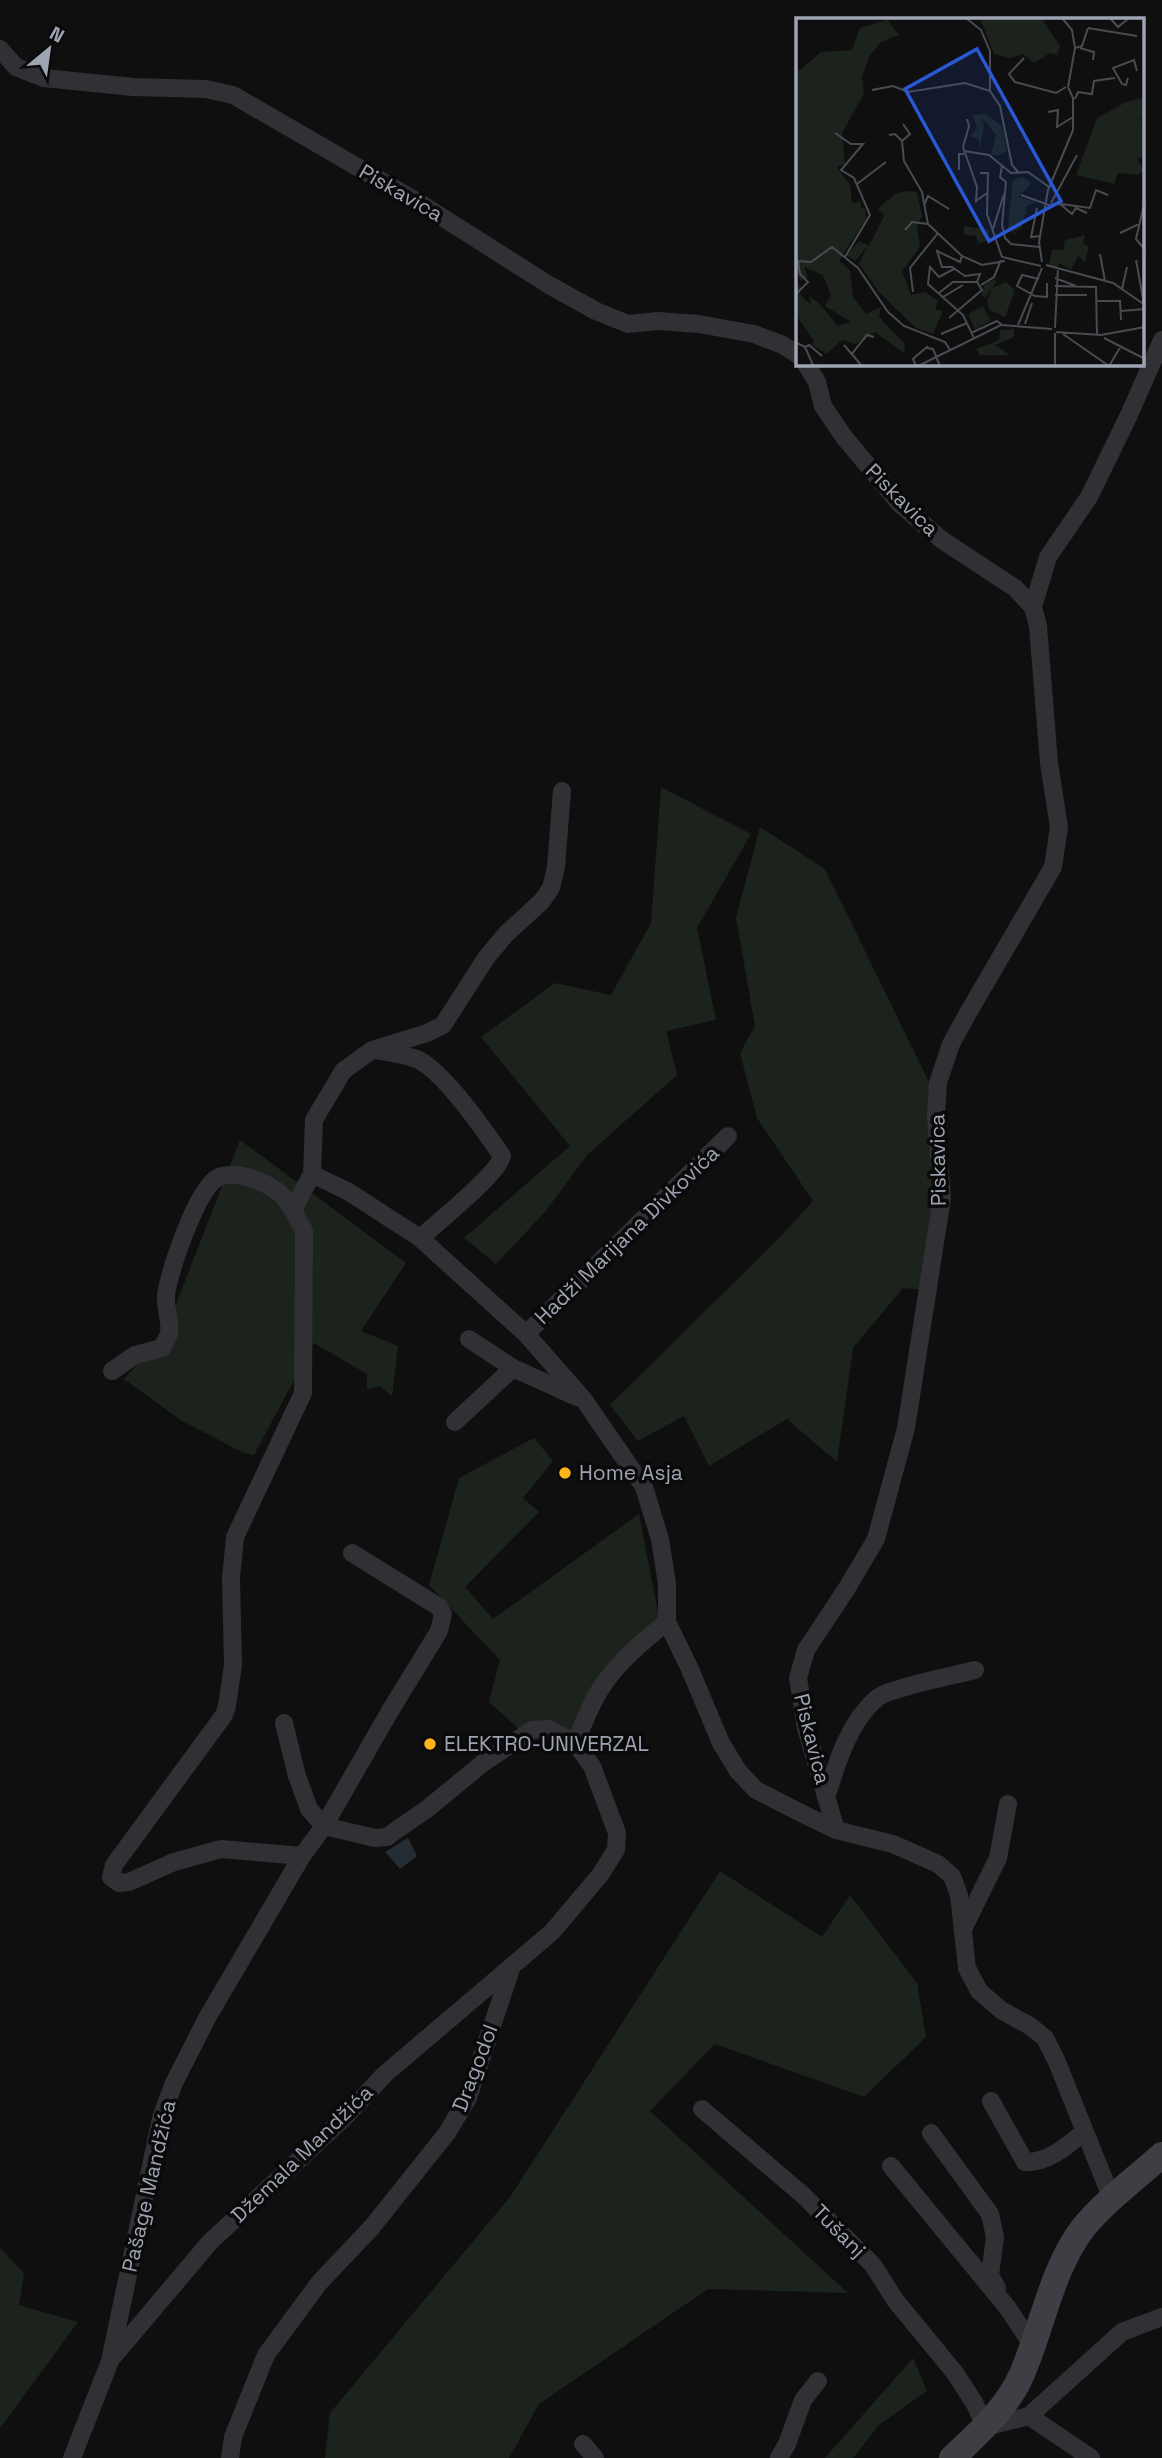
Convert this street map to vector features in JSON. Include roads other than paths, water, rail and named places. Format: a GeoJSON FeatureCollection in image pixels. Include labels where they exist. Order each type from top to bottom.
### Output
{"type":"FeatureCollection","features":[{"type":"Feature","properties":{"kind":"street","name":"Piskavica"},"geometry":{"type":"LineString","coordinates":[[0,49],[16,67],[44,78],[134,87],[206,89],[233,95],[424,205],[539,279],[596,311],[628,324],[658,321],[699,324],[754,334],[783,345],[796,354]]}},
{"type":"Feature","properties":{"kind":"street","name":"Piskavica"},"geometry":{"type":"LineString","coordinates":[[1033,607],[1048,557],[1089,497],[1162,340]]}},
{"type":"Feature","properties":{"kind":"street","name":"Piskavica"},"geometry":{"type":"LineString","coordinates":[[807,366],[817,382],[823,407],[844,437],[900,504],[942,540],[1015,588],[1033,607],[1038,626],[1048,763],[1059,827],[1053,867],[951,1044],[938,1083],[936,1114],[942,1198],[901,1451],[876,1539],[806,1650],[798,1678],[806,1727],[836,1830]]}},
{"type":"Feature","properties":{"kind":"street"},"geometry":{"type":"LineString","coordinates":[[293,1210],[312,1174],[314,1120],[343,1071],[372,1050],[443,1025],[485,958],[506,934],[542,901],[551,888],[556,867],[562,792]]}},
{"type":"Feature","properties":{"kind":"street"},"geometry":{"type":"LineString","coordinates":[[312,1174],[349,1192],[420,1238],[501,1163],[502,1156],[476,1118],[422,1062],[410,1056],[372,1050]]}},
{"type":"Feature","properties":{"kind":"street","name":"Hadži Marijana Divkovića"},"geometry":{"type":"LineString","coordinates":[[526,1334],[728,1136]]}},
{"type":"Feature","properties":{"kind":"street"},"geometry":{"type":"LineString","coordinates":[[112,1371],[135,1354],[162,1348],[169,1332],[167,1293],[202,1192],[218,1177],[236,1175],[275,1187],[293,1210],[304,1231],[303,1393],[235,1537],[231,1598],[233,1665],[228,1706],[216,1729],[114,1865],[111,1877],[119,1883],[129,1882],[174,1862],[221,1849],[302,1856]]}},
{"type":"Feature","properties":{"kind":"street","name":"Hadži Marijana Divkovića"},"geometry":{"type":"LineString","coordinates":[[420,1238],[526,1334],[584,1400],[644,1487],[660,1539],[667,1584],[667,1622],[721,1743],[738,1771],[756,1790],[836,1830],[893,1844],[938,1864],[952,1877],[959,1895],[967,1968],[979,1992],[1001,2010],[1045,2038],[1112,2199]]}},
{"type":"Feature","properties":{"kind":"street"},"geometry":{"type":"LineString","coordinates":[[469,1339],[513,1368],[584,1400]]}},
{"type":"Feature","properties":{"kind":"street"},"geometry":{"type":"LineString","coordinates":[[455,1422],[513,1368]]}},
{"type":"Feature","properties":{"kind":"street"},"geometry":{"type":"LineString","coordinates":[[324,1826],[439,1631],[443,1614],[439,1607],[352,1553]]}},
{"type":"Feature","properties":{"kind":"street"},"geometry":{"type":"LineString","coordinates":[[575,1742],[599,1690],[611,1673],[639,1644],[667,1622]]}},
{"type":"Feature","properties":{"kind":"street","name":"Piskavica"},"geometry":{"type":"LineString","coordinates":[[827,1798],[851,1732],[879,1697],[975,1670]]}},
{"type":"Feature","properties":{"kind":"street"},"geometry":{"type":"LineString","coordinates":[[285,1723],[297,1776],[309,1809],[324,1826],[375,1838],[387,1837],[427,1809],[482,1763],[532,1730],[548,1729],[575,1742],[592,1766],[607,1805],[617,1833],[616,1850],[600,1875],[552,1932],[512,1966]]}},
{"type":"Feature","properties":{"kind":"street"},"geometry":{"type":"LineString","coordinates":[[964,1927],[998,1858],[1008,1804]]}},
{"type":"Feature","properties":{"kind":"street","name":"Pašage Mandžića"},"geometry":{"type":"LineString","coordinates":[[72,2458],[110,2361],[161,2118],[174,2083],[207,2018],[302,1856],[324,1826]]}},
{"type":"Feature","properties":{"kind":"street","name":"Džemala Mandžića"},"geometry":{"type":"LineString","coordinates":[[110,2361],[220,2232],[342,2120],[385,2074],[512,1966]]}},
{"type":"Feature","properties":{"kind":"street","name":"Dragodol"},"geometry":{"type":"LineString","coordinates":[[230,2458],[233,2437],[266,2356],[319,2283],[380,2219],[440,2144],[468,2098],[512,1966]]}},
{"type":"Feature","properties":{"kind":"street"},"geometry":{"type":"LineString","coordinates":[[991,2101],[1025,2162],[1035,2162],[1062,2150],[1084,2132]]}},
{"type":"Feature","properties":{"kind":"street","name":"Tušanj"},"geometry":{"type":"LineString","coordinates":[[702,2109],[804,2196],[873,2265],[895,2300],[955,2373],[980,2416]]}},
{"type":"Feature","properties":{"kind":"street"},"geometry":{"type":"LineString","coordinates":[[931,2133],[990,2214],[995,2238],[990,2275],[1033,2346]]}},
{"type":"Feature","properties":{"kind":"street"},"geometry":{"type":"LineString","coordinates":[[952,2458],[980,2416],[1019,2379],[1058,2275],[1083,2229],[1162,2155]]}},
{"type":"Feature","properties":{"kind":"street"},"geometry":{"type":"LineString","coordinates":[[891,2166],[1007,2307]]}},
{"type":"Feature","properties":{"kind":"street"},"geometry":{"type":"LineString","coordinates":[[1029,2416],[1122,2332],[1162,2317]]}},
{"type":"Feature","properties":{"kind":"street"},"geometry":{"type":"LineString","coordinates":[[779,2458],[803,2400],[818,2381]]}},
{"type":"Feature","properties":{"kind":"street"},"geometry":{"type":"LineString","coordinates":[[980,2416],[1029,2416],[1091,2458]]}},
{"type":"Feature","properties":{"kind":"place","name":"Home Asja"},"geometry":{"type":"Point","coordinates":[565,1473]}},
{"type":"Feature","properties":{"kind":"place","name":"ELEKTRO-UNIVERZAL"},"geometry":{"type":"Point","coordinates":[430,1744]}}]}
